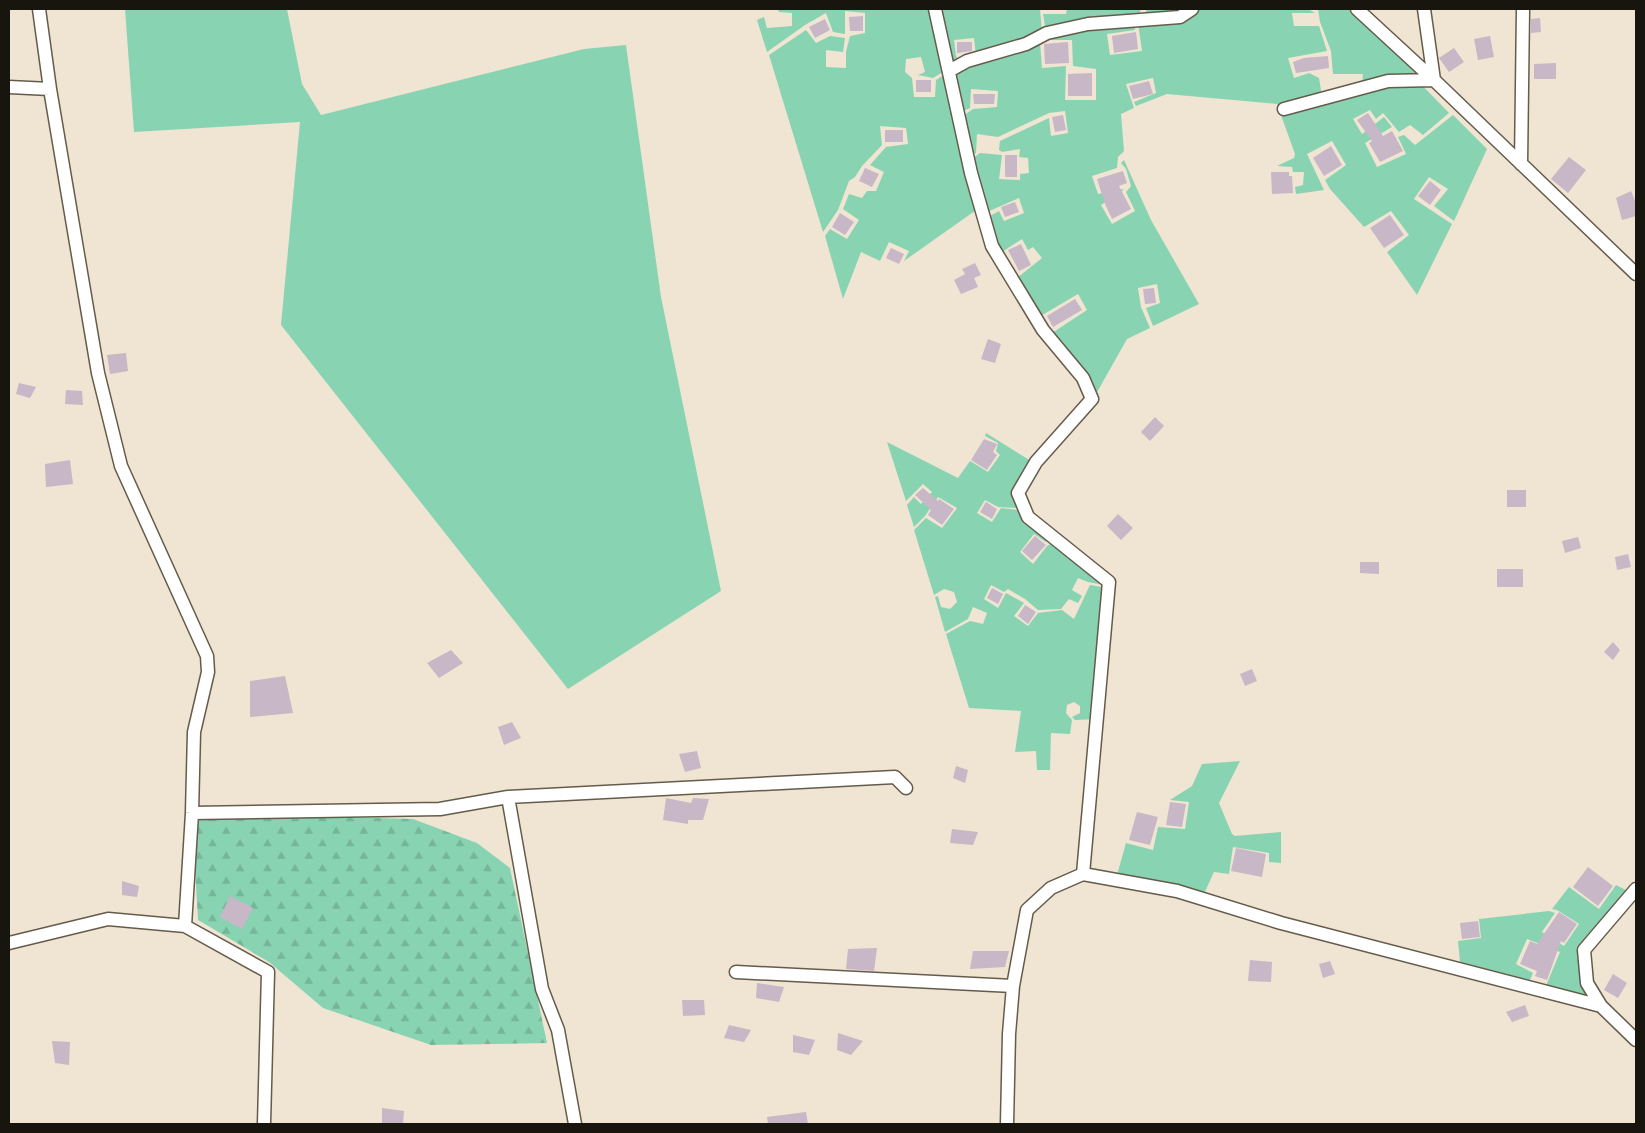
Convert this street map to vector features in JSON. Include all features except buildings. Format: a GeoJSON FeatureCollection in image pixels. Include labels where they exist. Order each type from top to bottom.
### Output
{"type":"FeatureCollection","features":[{"type":"Feature","properties":{"kind":"street"},"geometry":{"type":"LineString","coordinates":[[39,9],[50,89],[98,373],[121,466],[207,656],[208,672],[194,732],[192,812],[185,926]]}},
{"type":"Feature","properties":{"kind":"street"},"geometry":{"type":"LineString","coordinates":[[936,9],[971,173],[992,246],[1042,330],[1083,378],[1092,399],[1036,462],[1018,493],[1028,517],[1109,582],[1083,874]]}},
{"type":"Feature","properties":{"kind":"street"},"geometry":{"type":"LineString","coordinates":[[949,71],[967,61],[1026,44],[1047,33],[1088,24],[1180,17],[1192,9]]}},
{"type":"Feature","properties":{"kind":"street"},"geometry":{"type":"LineString","coordinates":[[1358,9],[1636,274]]}},
{"type":"Feature","properties":{"kind":"street"},"geometry":{"type":"LineString","coordinates":[[1424,9],[1434,80]]}},
{"type":"Feature","properties":{"kind":"street"},"geometry":{"type":"LineString","coordinates":[[1521,164],[1523,9]]}},
{"type":"Feature","properties":{"kind":"street"},"geometry":{"type":"LineString","coordinates":[[1284,109],[1388,82],[1434,80]]}},
{"type":"Feature","properties":{"kind":"street"},"geometry":{"type":"LineString","coordinates":[[9,87],[50,89]]}},
{"type":"Feature","properties":{"kind":"street"},"geometry":{"type":"LineString","coordinates":[[192,812],[440,809],[508,797],[895,777],[906,788]]}},
{"type":"Feature","properties":{"kind":"street"},"geometry":{"type":"LineString","coordinates":[[508,797],[542,989],[558,1030],[575,1124]]}},
{"type":"Feature","properties":{"kind":"street"},"geometry":{"type":"LineString","coordinates":[[1007,1124],[1009,1034],[1014,986],[1027,910],[1052,888],[1083,874],[1177,891],[1281,923],[1601,1006]]}},
{"type":"Feature","properties":{"kind":"street"},"geometry":{"type":"LineString","coordinates":[[1636,890],[1584,950],[1587,983],[1601,1006],[1636,1040]]}},
{"type":"Feature","properties":{"kind":"street"},"geometry":{"type":"LineString","coordinates":[[9,943],[108,919],[185,926],[268,972],[264,1124]]}},
{"type":"Feature","properties":{"kind":"street"},"geometry":{"type":"LineString","coordinates":[[736,972],[1014,986]]}},
{"type":"Feature","properties":{"kind":"green space"},"geometry":{"type":"Polygon","coordinates":[[[125,9],[287,9],[302,84],[321,115],[584,49],[626,45],[661,297],[721,591],[568,689],[281,325],[300,122],[134,132],[125,9]]]}},
{"type":"Feature","properties":{"kind":"green space"},"geometry":{"type":"Polygon","coordinates":[[[931,9],[946,70],[933,78],[918,75],[925,72],[921,57],[906,59],[905,72],[912,78],[914,97],[935,97],[936,80],[947,73],[979,208],[904,261],[909,251],[889,242],[880,261],[861,252],[843,299],[825,236],[830,229],[847,239],[859,220],[843,209],[849,194],[862,198],[867,191],[876,191],[884,172],[870,165],[886,147],[908,144],[906,128],[880,126],[882,145],[862,166],[855,177],[849,181],[838,210],[823,232],[769,55],[806,30],[816,43],[830,36],[845,38],[843,52],[826,50],[826,67],[846,68],[846,52],[850,36],[865,33],[865,13],[845,11],[845,34],[833,32],[826,13],[805,25],[767,52],[757,20],[764,17],[767,28],[792,26],[792,13],[779,12],[778,10],[931,9]]]}},
{"type":"Feature","properties":{"kind":"green space"},"geometry":{"type":"Polygon","coordinates":[[[939,9],[1040,9],[1042,33],[976,56],[974,38],[954,40],[956,56],[960,63],[951,65],[939,9]]]}},
{"type":"Feature","properties":{"kind":"green space"},"geometry":{"type":"Polygon","coordinates":[[[1067,9],[1141,9],[1139,15],[1046,31],[1043,14],[1066,14],[1067,9]]]}},
{"type":"Feature","properties":{"kind":"green space"},"geometry":{"type":"Polygon","coordinates":[[[1147,9],[1187,9],[1181,13],[1145,14],[1147,9]]]}},
{"type":"Feature","properties":{"kind":"green space"},"geometry":{"type":"Polygon","coordinates":[[[1197,9],[1308,9],[1315,13],[1292,13],[1294,26],[1319,26],[1327,51],[1288,58],[1294,78],[1309,73],[1319,78],[1322,97],[1284,113],[1351,98],[1416,79],[1449,113],[1423,135],[1410,125],[1399,132],[1383,113],[1376,119],[1370,110],[1353,119],[1362,134],[1384,117],[1392,127],[1365,143],[1377,167],[1406,154],[1398,137],[1404,135],[1415,145],[1453,115],[1487,149],[1454,221],[1434,206],[1448,189],[1429,177],[1414,199],[1452,224],[1417,295],[1387,252],[1409,235],[1391,211],[1364,227],[1330,189],[1325,180],[1346,165],[1332,141],[1307,154],[1324,190],[1296,194],[1295,187],[1303,185],[1304,172],[1293,172],[1292,167],[1277,166],[1294,158],[1295,154],[1277,104],[1167,94],[1136,106],[1134,102],[1156,93],[1153,78],[1126,84],[1134,108],[1121,114],[1124,151],[1118,157],[1117,168],[1092,176],[1098,194],[1124,189],[1101,205],[1112,224],[1135,211],[1126,192],[1131,186],[1126,169],[1121,163],[1124,160],[1151,220],[1199,304],[1153,326],[1146,308],[1160,303],[1157,284],[1138,288],[1141,307],[1150,328],[1127,339],[1096,394],[1052,333],[1087,310],[1078,294],[1039,317],[1017,278],[1042,258],[1033,247],[1028,250],[1022,239],[1002,252],[994,240],[988,217],[999,211],[1004,221],[1024,213],[1019,198],[987,212],[972,159],[980,153],[1002,155],[999,179],[1020,180],[1020,174],[1029,173],[1028,158],[1019,157],[1020,149],[1002,152],[999,150],[1000,141],[1049,118],[1051,136],[1068,133],[1065,111],[1049,113],[998,137],[977,134],[976,153],[970,155],[963,116],[973,109],[997,107],[998,91],[971,89],[970,108],[961,112],[954,71],[1040,42],[1042,68],[1066,66],[1065,100],[1096,100],[1096,69],[1073,66],[1072,40],[1050,40],[1049,37],[1134,21],[1135,30],[1107,34],[1110,55],[1142,51],[1138,23],[1197,9]]]}},
{"type":"Feature","properties":{"kind":"green space"},"geometry":{"type":"Polygon","coordinates":[[[1318,9],[1352,9],[1422,73],[1387,76],[1362,85],[1363,74],[1333,74],[1331,51],[1320,22],[1318,9]]]}},
{"type":"Feature","properties":{"kind":"green space"},"geometry":{"type":"Polygon","coordinates":[[[986,433],[1031,461],[1011,495],[1017,508],[998,507],[985,500],[977,513],[992,522],[1001,508],[1019,510],[1052,539],[1046,542],[1034,534],[1020,552],[1033,564],[1047,546],[1054,542],[1104,585],[1078,578],[1072,590],[1082,596],[1078,603],[1069,599],[1061,609],[1038,610],[1025,599],[1008,589],[1004,592],[991,585],[984,599],[998,608],[1006,593],[1024,603],[1014,616],[1028,626],[1038,613],[1062,610],[1074,619],[1090,585],[1108,588],[1097,719],[1075,720],[1072,717],[1080,713],[1080,706],[1074,702],[1067,705],[1066,713],[1072,720],[1070,734],[1051,733],[1050,770],[1037,770],[1036,751],[1015,752],[1021,711],[969,708],[946,634],[970,621],[983,624],[987,613],[973,607],[968,619],[945,632],[935,597],[938,596],[941,607],[950,609],[957,602],[954,592],[944,589],[934,595],[914,530],[926,518],[942,528],[957,508],[938,497],[925,516],[914,527],[907,505],[914,497],[921,504],[932,492],[923,484],[906,501],[887,442],[958,478],[970,461],[988,472],[1000,455],[996,451],[998,443],[985,436],[986,433]]]}},
{"type":"Feature","properties":{"kind":"green space"},"geometry":{"type":"Polygon","coordinates":[[[1240,761],[1219,803],[1232,834],[1235,836],[1281,832],[1281,863],[1269,862],[1269,853],[1233,847],[1229,874],[1214,872],[1203,896],[1117,875],[1126,843],[1153,850],[1158,827],[1185,829],[1189,802],[1170,800],[1192,786],[1202,764],[1240,761]]]}},
{"type":"Feature","properties":{"kind":"green space"},"geometry":{"type":"Polygon","coordinates":[[[192,813],[413,819],[477,843],[510,868],[547,1043],[431,1045],[323,1008],[269,962],[198,920],[192,813]]]}},
{"type":"Feature","properties":{"kind":"green space"},"geometry":{"type":"Polygon","coordinates":[[[1616,885],[1628,891],[1582,949],[1597,1003],[1545,988],[1560,952],[1527,939],[1516,964],[1533,973],[1530,980],[1460,962],[1458,941],[1481,938],[1479,919],[1549,911],[1555,913],[1542,932],[1564,946],[1579,924],[1557,910],[1552,909],[1569,887],[1599,909],[1616,885]]]}}]}
